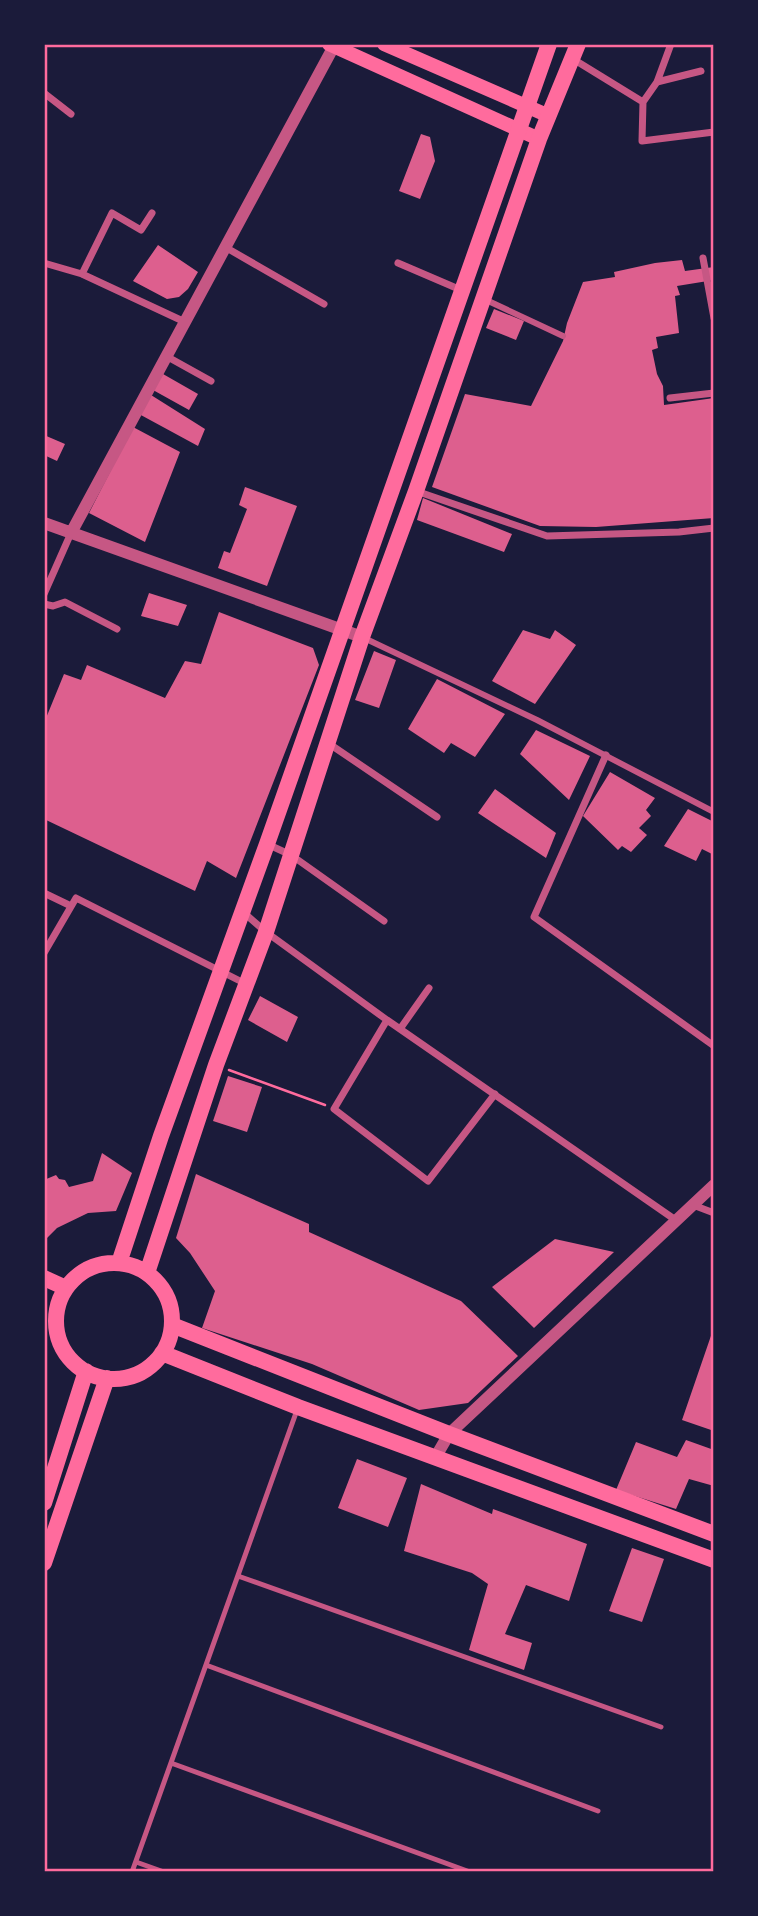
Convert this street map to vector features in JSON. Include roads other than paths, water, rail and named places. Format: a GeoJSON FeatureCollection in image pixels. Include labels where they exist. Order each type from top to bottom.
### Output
{"type":"FeatureCollection","features":[{"type":"Feature","properties":{"kind":"main road"},"geometry":{"type":"LineString","coordinates":[[119,1263],[161,1136],[550,44]]}},
{"type":"Feature","properties":{"kind":"main road"},"geometry":{"type":"LineString","coordinates":[[331,45],[539,139]]}},
{"type":"Feature","properties":{"kind":"main road"},"geometry":{"type":"LineString","coordinates":[[388,45],[549,116]]}},
{"type":"Feature","properties":{"kind":"main road"},"geometry":{"type":"LineString","coordinates":[[147,1273],[216,1065],[266,932],[362,637],[539,139],[575,51]]}},
{"type":"Feature","properties":{"kind":"main road"},"geometry":{"type":"LineString","coordinates":[[119,1263],[134,1266],[147,1273],[159,1283],[172,1310],[169,1340],[162,1353],[144,1371],[120,1378],[107,1378],[86,1371],[71,1360],[63,1349],[51,1305],[76,1276],[89,1268],[119,1263]]}},
{"type":"Feature","properties":{"kind":"main road"},"geometry":{"type":"LineString","coordinates":[[44,1278],[66,1288]]}},
{"type":"Feature","properties":{"kind":"main road"},"geometry":{"type":"LineString","coordinates":[[172,1325],[714,1534]]}},
{"type":"Feature","properties":{"kind":"main road"},"geometry":{"type":"LineString","coordinates":[[162,1353],[298,1408],[714,1560]]}},
{"type":"Feature","properties":{"kind":"main road"},"geometry":{"type":"LineString","coordinates":[[44,1503],[86,1371]]}},
{"type":"Feature","properties":{"kind":"main road"},"geometry":{"type":"LineString","coordinates":[[44,1563],[107,1378]]}},
{"type":"Feature","properties":{"kind":"street"},"geometry":{"type":"LineString","coordinates":[[671,44],[657,82],[643,102],[642,141],[714,132]]}},
{"type":"Feature","properties":{"kind":"street"},"geometry":{"type":"LineString","coordinates":[[44,594],[71,533],[331,45]]}},
{"type":"Feature","properties":{"kind":"street"},"geometry":{"type":"LineString","coordinates":[[575,51],[643,102]]}},
{"type":"Feature","properties":{"kind":"street"},"geometry":{"type":"LineString","coordinates":[[657,82],[701,71]]}},
{"type":"Feature","properties":{"kind":"street"},"geometry":{"type":"LineString","coordinates":[[44,93],[71,114]]}},
{"type":"Feature","properties":{"kind":"street"},"geometry":{"type":"LineString","coordinates":[[82,274],[112,213],[141,230],[152,213]]}},
{"type":"Feature","properties":{"kind":"street"},"geometry":{"type":"LineString","coordinates":[[225,247],[324,304]]}},
{"type":"Feature","properties":{"kind":"street"},"geometry":{"type":"LineString","coordinates":[[703,258],[714,318]]}},
{"type":"Feature","properties":{"kind":"street"},"geometry":{"type":"LineString","coordinates":[[44,263],[82,274],[185,322]]}},
{"type":"Feature","properties":{"kind":"street"},"geometry":{"type":"LineString","coordinates":[[398,263],[462,290]]}},
{"type":"Feature","properties":{"kind":"street"},"geometry":{"type":"LineString","coordinates":[[482,298],[563,336]]}},
{"type":"Feature","properties":{"kind":"street"},"geometry":{"type":"LineString","coordinates":[[166,356],[211,381]]}},
{"type":"Feature","properties":{"kind":"street"},"geometry":{"type":"LineString","coordinates":[[670,398],[714,393]]}},
{"type":"Feature","properties":{"kind":"street"},"geometry":{"type":"LineString","coordinates":[[416,491],[547,536],[679,532],[714,528]]}},
{"type":"Feature","properties":{"kind":"street"},"geometry":{"type":"LineString","coordinates":[[44,523],[362,637],[606,755],[714,812]]}},
{"type":"Feature","properties":{"kind":"street"},"geometry":{"type":"LineString","coordinates":[[44,604],[54,606],[65,602],[117,629]]}},
{"type":"Feature","properties":{"kind":"street"},"geometry":{"type":"LineString","coordinates":[[328,743],[437,817]]}},
{"type":"Feature","properties":{"kind":"street"},"geometry":{"type":"LineString","coordinates":[[606,755],[534,917],[714,1046]]}},
{"type":"Feature","properties":{"kind":"street"},"geometry":{"type":"LineString","coordinates":[[267,844],[292,855],[384,921]]}},
{"type":"Feature","properties":{"kind":"street"},"geometry":{"type":"LineString","coordinates":[[44,893],[71,906]]}},
{"type":"Feature","properties":{"kind":"street"},"geometry":{"type":"LineString","coordinates":[[44,953],[76,898],[246,984]]}},
{"type":"Feature","properties":{"kind":"street"},"geometry":{"type":"LineString","coordinates":[[243,911],[266,932],[387,1020],[677,1221]]}},
{"type":"Feature","properties":{"kind":"street"},"geometry":{"type":"LineString","coordinates":[[400,1029],[429,988]]}},
{"type":"Feature","properties":{"kind":"street"},"geometry":{"type":"LineString","coordinates":[[387,1020],[334,1109],[428,1181],[495,1094]]}},
{"type":"Feature","properties":{"kind":"street"},"geometry":{"type":"LineString","coordinates":[[435,1458],[449,1434],[714,1185]]}},
{"type":"Feature","properties":{"kind":"street"},"geometry":{"type":"LineString","coordinates":[[693,1205],[714,1213]]}},
{"type":"Feature","properties":{"kind":"lane"},"geometry":{"type":"LineString","coordinates":[[132,1872],[298,1408]]}},
{"type":"Feature","properties":{"kind":"lane"},"geometry":{"type":"LineString","coordinates":[[238,1576],[661,1727]]}},
{"type":"Feature","properties":{"kind":"lane"},"geometry":{"type":"LineString","coordinates":[[206,1665],[598,1811]]}},
{"type":"Feature","properties":{"kind":"lane"},"geometry":{"type":"LineString","coordinates":[[171,1763],[470,1872]]}},
{"type":"Feature","properties":{"kind":"lane"},"geometry":{"type":"LineString","coordinates":[[136,1862],[164,1872]]}}]}
